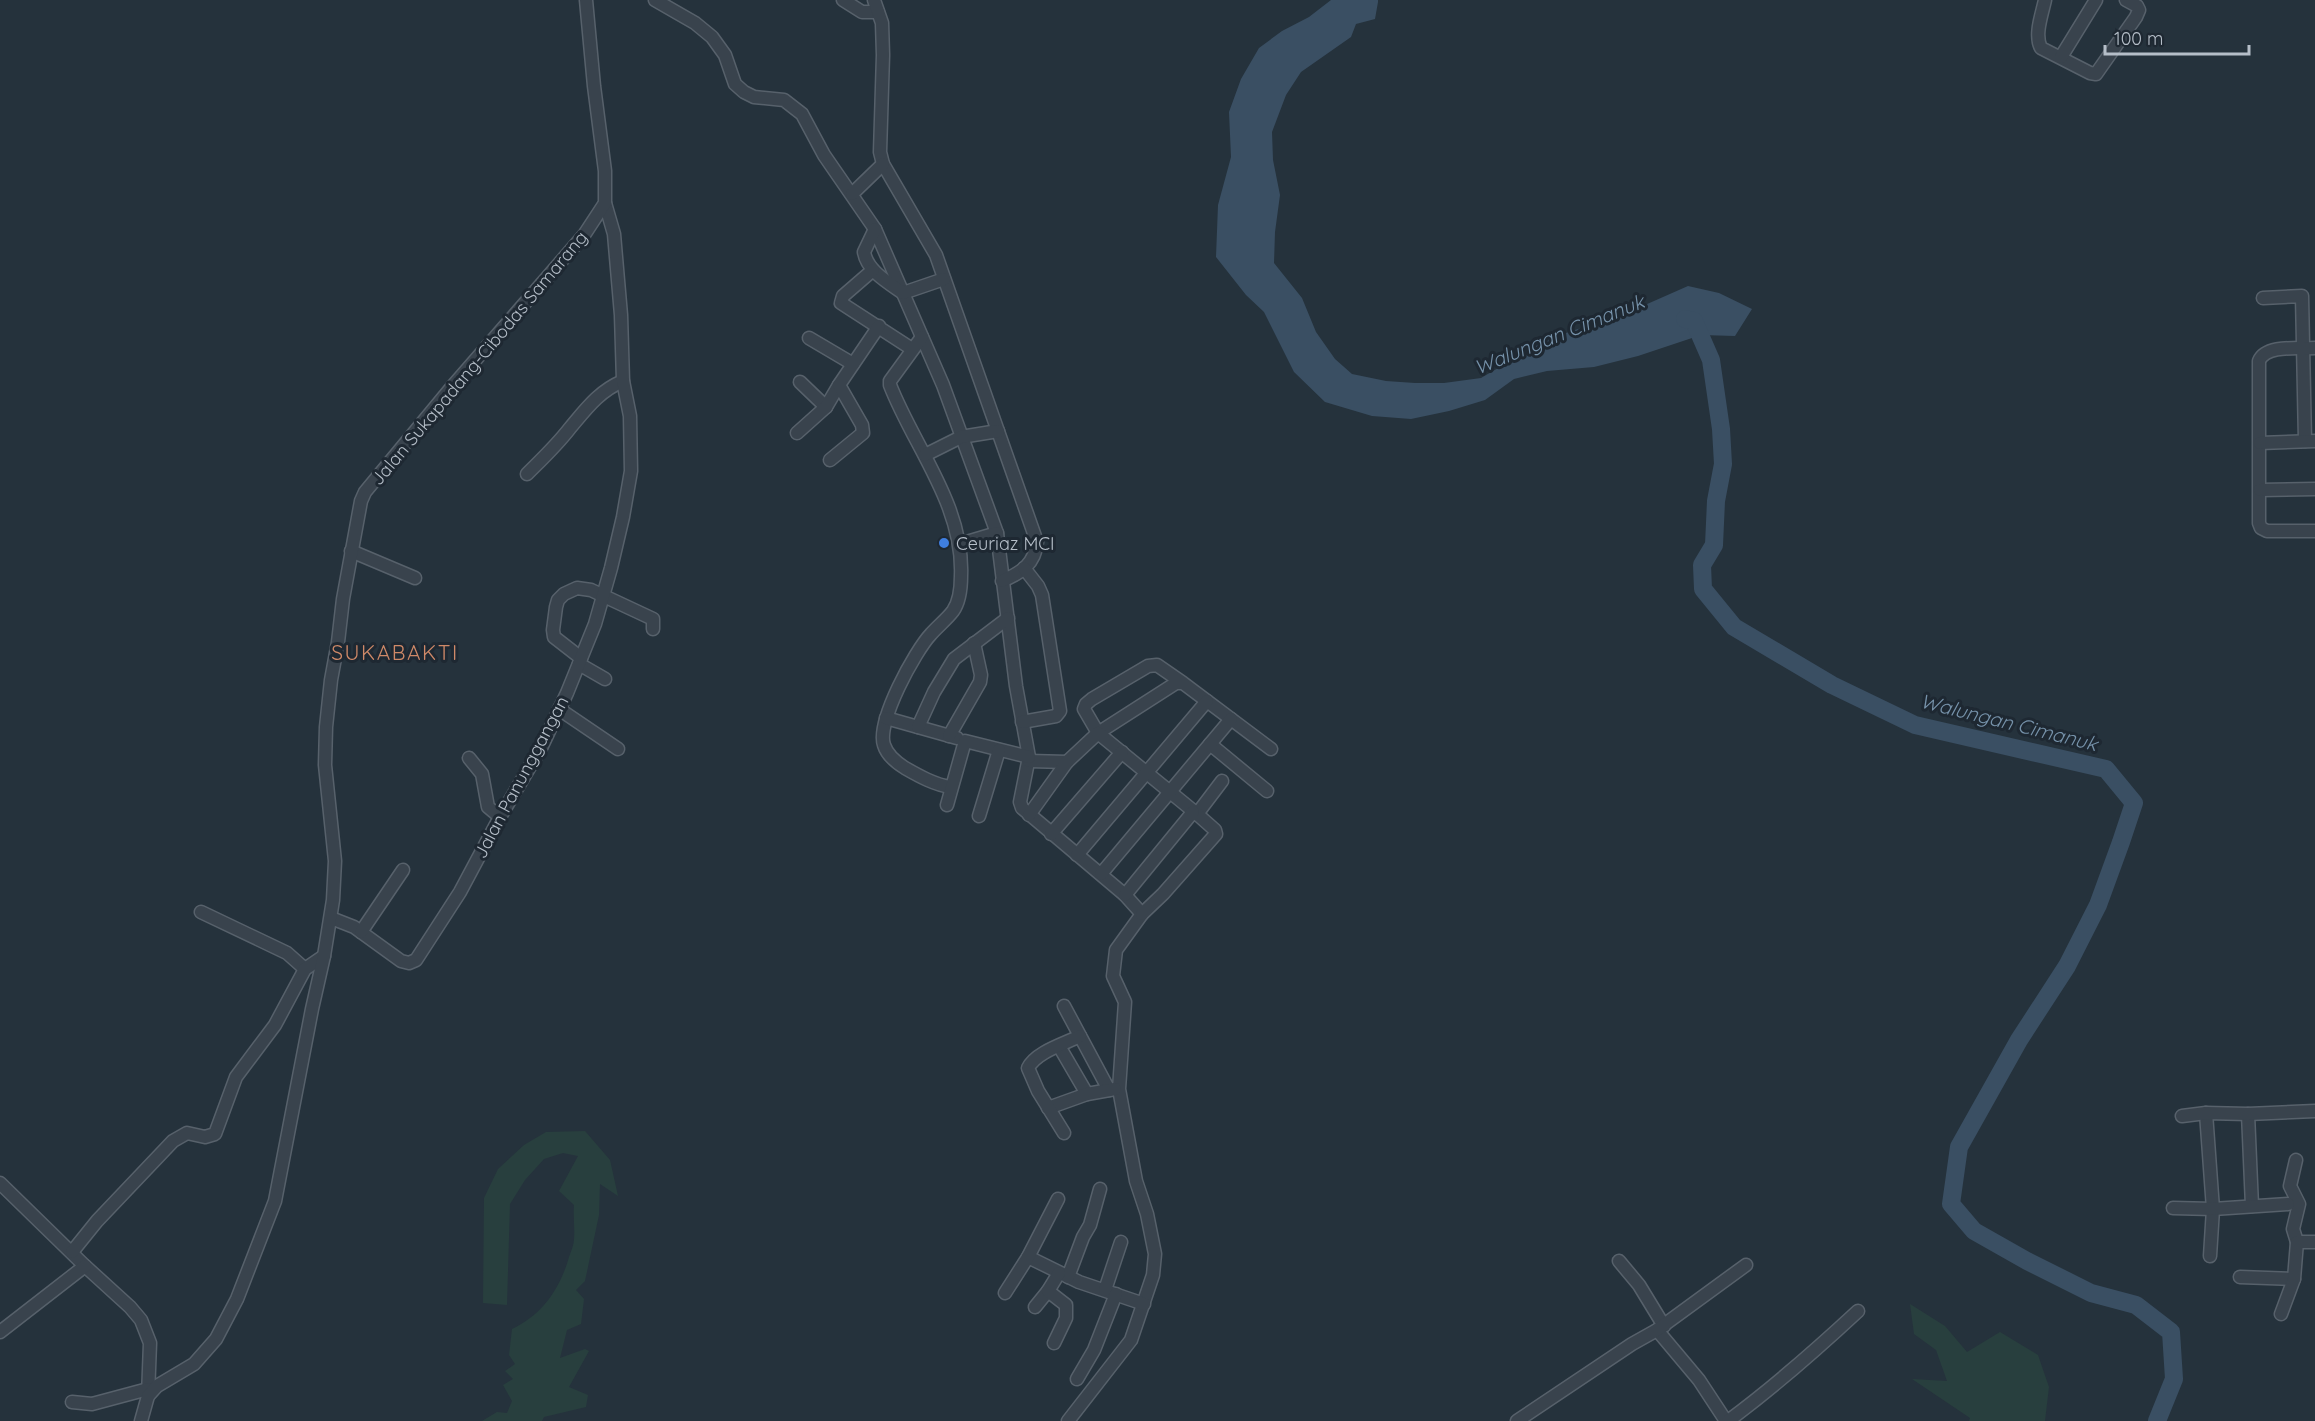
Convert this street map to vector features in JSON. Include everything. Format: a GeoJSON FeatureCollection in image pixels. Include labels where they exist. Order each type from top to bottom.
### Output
{"type":"FeatureCollection","features":[{"type":"Feature","properties":{"kind":"street"},"geometry":{"type":"LineString","coordinates":[[586,0],[605,171],[605,203]]}},
{"type":"Feature","properties":{"kind":"street"},"geometry":{"type":"LineString","coordinates":[[655,0],[695,23],[712,37],[725,55],[735,84],[744,92],[754,97],[784,100],[802,114],[824,155],[875,229],[950,404],[997,533],[1029,759],[1020,802],[1022,808],[1125,895],[1142,914]]}},
{"type":"Feature","properties":{"kind":"street"},"geometry":{"type":"LineString","coordinates":[[843,0],[862,12],[878,12]]}},
{"type":"Feature","properties":{"kind":"street"},"geometry":{"type":"LineString","coordinates":[[874,0],[882,23],[880,152],[883,164],[936,255],[1037,542],[1036,552],[1024,568],[1002,581]]}},
{"type":"Feature","properties":{"kind":"street"},"geometry":{"type":"LineString","coordinates":[[2044,0],[2039,44],[2042,48],[2096,74],[2139,10],[2137,6],[2126,0]]}},
{"type":"Feature","properties":{"kind":"street"},"geometry":{"type":"LineString","coordinates":[[2041,17],[2053,0]]}},
{"type":"Feature","properties":{"kind":"street"},"geometry":{"type":"LineString","coordinates":[[2061,57],[2096,0]]}},
{"type":"Feature","properties":{"kind":"street"},"geometry":{"type":"LineString","coordinates":[[852,194],[883,164]]}},
{"type":"Feature","properties":{"kind":"street","name":"Jalan Panunggangan"},"geometry":{"type":"LineString","coordinates":[[331,918],[361,932],[401,961],[409,963],[416,960],[460,892],[500,817],[541,748],[580,661],[603,597],[623,517],[631,471],[630,416],[623,381],[621,315],[614,234],[605,203]]}},
{"type":"Feature","properties":{"kind":"street","name":"Jalan Sukapadang-Cibodas Samarang"},"geometry":{"type":"LineString","coordinates":[[148,1392],[194,1364],[216,1338],[237,1299],[275,1201],[331,918],[335,861],[325,765],[326,727],[331,680],[361,501],[365,492],[451,388],[584,235],[605,203]]}},
{"type":"Feature","properties":{"kind":"street"},"geometry":{"type":"LineString","coordinates":[[875,229],[864,252],[866,262],[903,293]]}},
{"type":"Feature","properties":{"kind":"street"},"geometry":{"type":"LineString","coordinates":[[873,270],[843,296],[842,303],[912,349]]}},
{"type":"Feature","properties":{"kind":"street"},"geometry":{"type":"LineString","coordinates":[[903,293],[944,279]]}},
{"type":"Feature","properties":{"kind":"street"},"geometry":{"type":"LineString","coordinates":[[2259,443],[2310,441],[2309,349],[2301,296],[2263,298]]}},
{"type":"Feature","properties":{"kind":"street"},"geometry":{"type":"LineString","coordinates":[[796,433],[826,407],[879,326]]}},
{"type":"Feature","properties":{"kind":"street"},"geometry":{"type":"LineString","coordinates":[[922,337],[890,381],[890,385],[946,501],[960,544],[961,576],[958,601],[919,649],[901,683],[882,732],[884,745],[898,763],[942,786],[951,787]]}},
{"type":"Feature","properties":{"kind":"street"},"geometry":{"type":"LineString","coordinates":[[809,338],[853,364]]}},
{"type":"Feature","properties":{"kind":"street"},"geometry":{"type":"LineString","coordinates":[[2309,349],[2269,350],[2261,355],[2259,362],[2259,523],[2261,528],[2272,532],[2315,531]]}},
{"type":"Feature","properties":{"kind":"street"},"geometry":{"type":"LineString","coordinates":[[527,474],[550,451],[584,410],[607,388],[623,381]]}},
{"type":"Feature","properties":{"kind":"street"},"geometry":{"type":"LineString","coordinates":[[800,382],[826,407]]}},
{"type":"Feature","properties":{"kind":"street"},"geometry":{"type":"LineString","coordinates":[[831,460],[862,435],[863,428],[840,385]]}},
{"type":"Feature","properties":{"kind":"street"},"geometry":{"type":"LineString","coordinates":[[925,454],[961,437],[998,431]]}},
{"type":"Feature","properties":{"kind":"street"},"geometry":{"type":"LineString","coordinates":[[2260,490],[2315,489]]}},
{"type":"Feature","properties":{"kind":"street"},"geometry":{"type":"LineString","coordinates":[[960,544],[997,533]]}},
{"type":"Feature","properties":{"kind":"street"},"geometry":{"type":"LineString","coordinates":[[351,551],[415,578]]}},
{"type":"Feature","properties":{"kind":"street"},"geometry":{"type":"LineString","coordinates":[[1022,722],[1056,716],[1060,711],[1042,595],[1024,568]]}},
{"type":"Feature","properties":{"kind":"street"},"geometry":{"type":"LineString","coordinates":[[605,679],[580,661],[554,637],[558,600],[564,594],[577,588],[591,590],[653,619],[653,629]]}},
{"type":"Feature","properties":{"kind":"street"},"geometry":{"type":"LineString","coordinates":[[918,727],[946,670],[954,660],[1008,618]]}},
{"type":"Feature","properties":{"kind":"street"},"geometry":{"type":"LineString","coordinates":[[949,736],[980,682],[981,675],[974,643]]}},
{"type":"Feature","properties":{"kind":"street"},"geometry":{"type":"LineString","coordinates":[[1114,1089],[1126,1012],[1125,1002],[1114,982],[1113,962],[1116,950],[1142,914],[1163,894],[1216,834],[1215,830],[1098,733],[1084,709],[1086,704],[1142,668],[1157,665],[1271,749]]}},
{"type":"Feature","properties":{"kind":"street"},"geometry":{"type":"LineString","coordinates":[[1029,815],[1067,762],[1098,733],[1176,683],[1183,683]]}},
{"type":"Feature","properties":{"kind":"street"},"geometry":{"type":"LineString","coordinates":[[1077,855],[1207,701]]}},
{"type":"Feature","properties":{"kind":"street"},"geometry":{"type":"LineString","coordinates":[[559,710],[618,749]]}},
{"type":"Feature","properties":{"kind":"street"},"geometry":{"type":"LineString","coordinates":[[886,718],[1029,759],[1067,762]]}},
{"type":"Feature","properties":{"kind":"street"},"geometry":{"type":"LineString","coordinates":[[1101,874],[1231,719]]}},
{"type":"Feature","properties":{"kind":"street"},"geometry":{"type":"LineString","coordinates":[[947,805],[965,741]]}},
{"type":"Feature","properties":{"kind":"street"},"geometry":{"type":"LineString","coordinates":[[1210,744],[1267,791]]}},
{"type":"Feature","properties":{"kind":"street"},"geometry":{"type":"LineString","coordinates":[[979,816],[999,750]]}},
{"type":"Feature","properties":{"kind":"street"},"geometry":{"type":"LineString","coordinates":[[1051,834],[1122,752]]}},
{"type":"Feature","properties":{"kind":"street"},"geometry":{"type":"LineString","coordinates":[[469,758],[482,774],[488,807],[500,817]]}},
{"type":"Feature","properties":{"kind":"street"},"geometry":{"type":"LineString","coordinates":[[1125,895],[1222,781]]}},
{"type":"Feature","properties":{"kind":"street"},"geometry":{"type":"LineString","coordinates":[[361,932],[403,870]]}},
{"type":"Feature","properties":{"kind":"street"},"geometry":{"type":"LineString","coordinates":[[201,912],[287,953],[305,969]]}},
{"type":"Feature","properties":{"kind":"street"},"geometry":{"type":"LineString","coordinates":[[72,1252],[97,1221],[173,1141],[187,1133],[205,1137],[215,1134],[236,1077],[275,1025],[305,969],[324,956]]}},
{"type":"Feature","properties":{"kind":"street"},"geometry":{"type":"LineString","coordinates":[[1064,1006],[1114,1089],[1136,1181],[1147,1214],[1155,1254],[1153,1275],[1131,1340],[1068,1421]]}},
{"type":"Feature","properties":{"kind":"street"},"geometry":{"type":"LineString","coordinates":[[1064,1133],[1048,1108],[1028,1068],[1032,1062],[1080,1036]]}},
{"type":"Feature","properties":{"kind":"street"},"geometry":{"type":"LineString","coordinates":[[1059,1046],[1087,1094]]}},
{"type":"Feature","properties":{"kind":"street"},"geometry":{"type":"LineString","coordinates":[[1048,1108],[1087,1094],[1114,1089]]}},
{"type":"Feature","properties":{"kind":"street"},"geometry":{"type":"LineString","coordinates":[[2182,1116],[2206,1113],[2315,1111]]}},
{"type":"Feature","properties":{"kind":"street"},"geometry":{"type":"LineString","coordinates":[[2206,1113],[2213,1209],[2210,1256]]}},
{"type":"Feature","properties":{"kind":"street"},"geometry":{"type":"LineString","coordinates":[[2248,1114],[2252,1206]]}},
{"type":"Feature","properties":{"kind":"street"},"geometry":{"type":"LineString","coordinates":[[2281,1314],[2294,1279],[2297,1242],[2292,1229],[2299,1204],[2292,1195],[2290,1186],[2296,1160]]}},
{"type":"Feature","properties":{"kind":"street"},"geometry":{"type":"LineString","coordinates":[[2,1187],[130,1307],[145,1327],[150,1343],[148,1392],[141,1421]]}},
{"type":"Feature","properties":{"kind":"street"},"geometry":{"type":"LineString","coordinates":[[1035,1307],[1064,1275],[1090,1225],[1100,1189]]}},
{"type":"Feature","properties":{"kind":"street"},"geometry":{"type":"LineString","coordinates":[[1005,1293],[1028,1257],[1058,1199]]}},
{"type":"Feature","properties":{"kind":"street"},"geometry":{"type":"LineString","coordinates":[[2173,1208],[2213,1209],[2288,1204]]}},
{"type":"Feature","properties":{"kind":"street"},"geometry":{"type":"LineString","coordinates":[[1077,1379],[1094,1350],[1121,1242]]}},
{"type":"Feature","properties":{"kind":"street"},"geometry":{"type":"LineString","coordinates":[[2297,1242],[2315,1242]]}},
{"type":"Feature","properties":{"kind":"street"},"geometry":{"type":"LineString","coordinates":[[1028,1257],[1064,1275],[1144,1304]]}},
{"type":"Feature","properties":{"kind":"street"},"geometry":{"type":"LineString","coordinates":[[1619,1261],[1639,1285],[1661,1328],[1727,1421],[1798,1366],[1858,1311]]}},
{"type":"Feature","properties":{"kind":"street"},"geometry":{"type":"LineString","coordinates":[[1517,1421],[1632,1344],[1661,1328],[1746,1265]]}},
{"type":"Feature","properties":{"kind":"street"},"geometry":{"type":"LineString","coordinates":[[0,1332],[85,1266]]}},
{"type":"Feature","properties":{"kind":"street"},"geometry":{"type":"LineString","coordinates":[[2240,1277],[2294,1279]]}},
{"type":"Feature","properties":{"kind":"street"},"geometry":{"type":"LineString","coordinates":[[1048,1291],[1066,1305],[1066,1318],[1054,1343]]}},
{"type":"Feature","properties":{"kind":"street"},"geometry":{"type":"LineString","coordinates":[[72,1402],[92,1404],[148,1392]]}},
{"type":"Feature","properties":{"kind":"green space"},"geometry":{"type":"Polygon","coordinates":[[[585,1131],[610,1160],[618,1196],[600,1184],[599,1215],[585,1281],[576,1290],[584,1299],[581,1324],[567,1330],[560,1358],[585,1349],[589,1351],[569,1387],[588,1395],[586,1407],[544,1417],[542,1421],[482,1421],[497,1412],[507,1413],[512,1401],[503,1385],[513,1379],[505,1371],[515,1364],[509,1355],[512,1329],[541,1309],[561,1280],[565,1269],[574,1241],[574,1205],[559,1191],[578,1156],[563,1153],[544,1159],[525,1180],[510,1204],[507,1305],[483,1303],[484,1198],[498,1169],[524,1145],[546,1132],[585,1131]]]}},
{"type":"Feature","properties":{"kind":"green space"},"geometry":{"type":"Polygon","coordinates":[[[1910,1304],[1945,1326],[1967,1352],[2000,1332],[2038,1355],[2049,1387],[2045,1421],[1969,1421],[1970,1418],[1912,1379],[1947,1381],[1936,1350],[1914,1334],[1910,1304]]]}},
{"type":"Feature","properties":{"kind":"water"},"geometry":{"type":"Polygon","coordinates":[[[1331,0],[1378,0],[1378,2],[1375,19],[1356,24],[1351,37],[1301,72],[1286,95],[1272,132],[1273,160],[1280,195],[1274,263],[1302,298],[1316,332],[1335,359],[1352,374],[1386,381],[1415,383],[1444,383],[1481,378],[1548,339],[1629,312],[1688,286],[1719,293],[1752,309],[1735,336],[1701,335],[1638,356],[1594,367],[1547,371],[1514,379],[1485,400],[1411,419],[1372,416],[1325,402],[1294,372],[1264,312],[1246,295],[1216,257],[1218,205],[1231,157],[1229,112],[1241,79],[1259,48],[1282,31],[1309,17],[1331,0]]]}},
{"type":"Feature","properties":{"kind":"waterway","name":"Walungan Cimanuk"},"geometry":{"type":"LineString","coordinates":[[1685,319],[1694,321],[1711,360],[1721,429],[1723,464],[1716,501],[1714,545],[1702,565],[1703,589],[1734,627],[1832,685],[1915,725],[2106,769],[2134,803],[2098,905],[2067,966],[2019,1040],[1959,1147],[1951,1204],[1974,1231],[2091,1293],[2136,1305],[2171,1332],[2174,1379],[2157,1421]]}},
{"type":"Feature","properties":{"kind":"place","name":"Ceuriaz MCI"},"geometry":{"type":"Point","coordinates":[944,543]}},
{"type":"Feature","properties":{"kind":"district","name":"SUKABAKTI"},"geometry":{"type":"Point","coordinates":[395,652]}}]}
